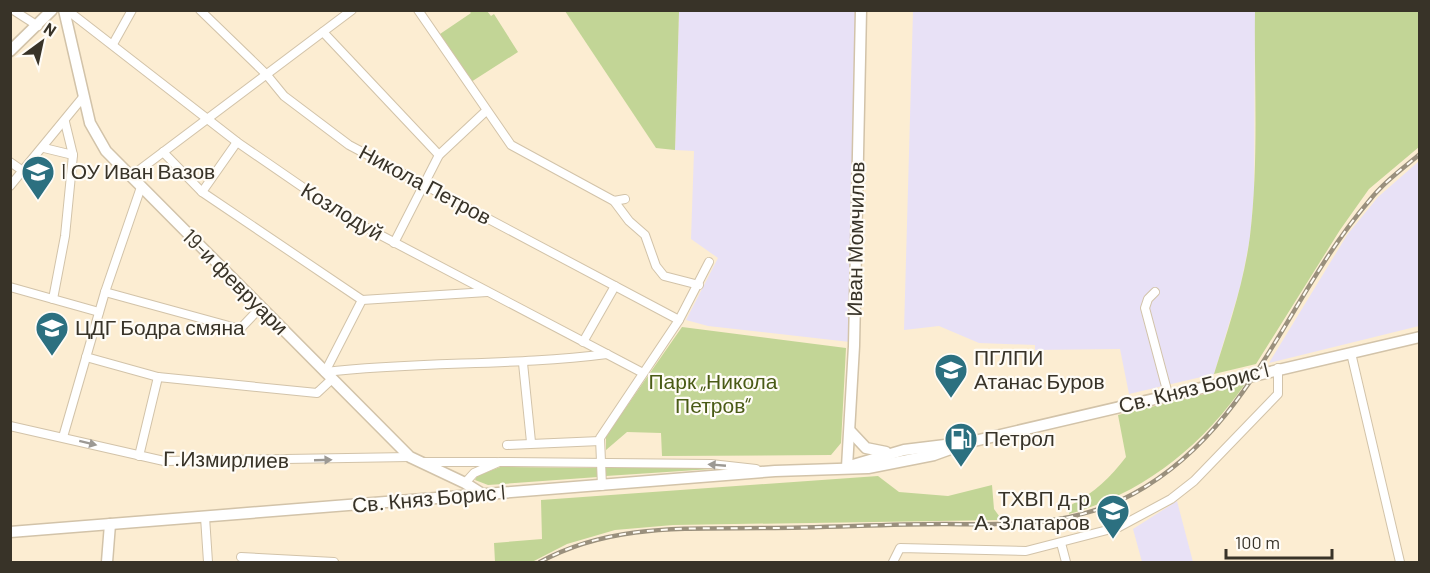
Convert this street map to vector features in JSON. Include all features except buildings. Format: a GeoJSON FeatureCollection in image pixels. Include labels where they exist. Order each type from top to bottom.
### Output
{"type":"FeatureCollection","features":[{"type":"Feature","properties":{"kind":"street"},"geometry":{"type":"LineString","coordinates":[[13,10],[38,26]]}},
{"type":"Feature","properties":{"kind":"street"},"geometry":{"type":"LineString","coordinates":[[10,51],[38,26],[51,10]]}},
{"type":"Feature","properties":{"kind":"street","name":"Козлодуй"},"geometry":{"type":"LineString","coordinates":[[66,10],[113,44],[237,142],[346,218],[643,373]]}},
{"type":"Feature","properties":{"kind":"street","name":"19-и февруари"},"geometry":{"type":"LineString","coordinates":[[66,10],[84,96],[96,137],[130,177],[410,457],[465,483],[484,495]]}},
{"type":"Feature","properties":{"kind":"street"},"geometry":{"type":"LineString","coordinates":[[113,44],[132,10]]}},
{"type":"Feature","properties":{"kind":"street","name":"Никола Петров"},"geometry":{"type":"LineString","coordinates":[[200,10],[266,74],[284,96],[349,145],[679,320]]}},
{"type":"Feature","properties":{"kind":"street"},"geometry":{"type":"LineString","coordinates":[[130,177],[352,10]]}},
{"type":"Feature","properties":{"kind":"street"},"geometry":{"type":"LineString","coordinates":[[418,10],[511,145],[614,201],[629,221],[645,235],[656,266],[664,276],[699,285]]}},
{"type":"Feature","properties":{"kind":"street","name":"Иван Момчилов"},"geometry":{"type":"LineString","coordinates":[[847,467],[851,432],[861,10]]}},
{"type":"Feature","properties":{"kind":"street"},"geometry":{"type":"LineString","coordinates":[[323,32],[439,156]]}},
{"type":"Feature","properties":{"kind":"street"},"geometry":{"type":"LineString","coordinates":[[10,186],[65,122],[84,96]]}},
{"type":"Feature","properties":{"kind":"street"},"geometry":{"type":"LineString","coordinates":[[394,243],[439,156],[486,111]]}},
{"type":"Feature","properties":{"kind":"street"},"geometry":{"type":"LineString","coordinates":[[53,299],[65,236],[73,155],[65,122]]}},
{"type":"Feature","properties":{"kind":"street"},"geometry":{"type":"LineString","coordinates":[[202,192],[237,142]]}},
{"type":"Feature","properties":{"kind":"street"},"geometry":{"type":"LineString","coordinates":[[44,147],[73,155]]}},
{"type":"Feature","properties":{"kind":"street"},"geometry":{"type":"LineString","coordinates":[[163,152],[202,192],[362,300],[487,292]]}},
{"type":"Feature","properties":{"kind":"street"},"geometry":{"type":"LineString","coordinates":[[10,162],[23,171]]}},
{"type":"Feature","properties":{"kind":"street"},"geometry":{"type":"LineString","coordinates":[[63,437],[105,292],[141,187]]}},
{"type":"Feature","properties":{"kind":"street"},"geometry":{"type":"LineString","coordinates":[[614,201],[625,199]]}},
{"type":"Feature","properties":{"kind":"street"},"geometry":{"type":"LineString","coordinates":[[602,486],[600,441],[679,320],[709,262]]}},
{"type":"Feature","properties":{"kind":"street"},"geometry":{"type":"LineString","coordinates":[[584,342],[615,286]]}},
{"type":"Feature","properties":{"kind":"street"},"geometry":{"type":"LineString","coordinates":[[10,287],[99,312]]}},
{"type":"Feature","properties":{"kind":"street"},"geometry":{"type":"LineString","coordinates":[[105,292],[240,329],[260,308]]}},
{"type":"Feature","properties":{"kind":"street"},"geometry":{"type":"LineString","coordinates":[[1155,292],[1148,299],[1145,308],[1168,394]]}},
{"type":"Feature","properties":{"kind":"street"},"geometry":{"type":"LineString","coordinates":[[86,357],[158,377],[317,393],[328,375],[362,300]]}},
{"type":"Feature","properties":{"kind":"street","name":"Св. Княз Борис I"},"geometry":{"type":"LineString","coordinates":[[10,532],[775,471],[868,468],[934,455],[970,442],[1278,368],[1419,337]]}},
{"type":"Feature","properties":{"kind":"street"},"geometry":{"type":"LineString","coordinates":[[1351,353],[1400,562]]}},
{"type":"Feature","properties":{"kind":"street"},"geometry":{"type":"LineString","coordinates":[[328,375],[382,366],[523,363],[607,354]]}},
{"type":"Feature","properties":{"kind":"street"},"geometry":{"type":"LineString","coordinates":[[523,363],[531,442]]}},
{"type":"Feature","properties":{"kind":"street"},"geometry":{"type":"LineString","coordinates":[[893,562],[900,548],[1026,551],[1061,543],[1139,519],[1171,500],[1194,481],[1278,394],[1278,368]]}},
{"type":"Feature","properties":{"kind":"street"},"geometry":{"type":"LineString","coordinates":[[139,456],[158,377]]}},
{"type":"Feature","properties":{"kind":"street","name":"Г.Измирлиев"},"geometry":{"type":"LineString","coordinates":[[10,426],[165,461],[245,462],[410,457]]}},
{"type":"Feature","properties":{"kind":"street"},"geometry":{"type":"LineString","coordinates":[[851,432],[872,451],[904,450]]}},
{"type":"Feature","properties":{"kind":"street"},"geometry":{"type":"LineString","coordinates":[[507,445],[531,442],[600,441]]}},
{"type":"Feature","properties":{"kind":"street","name":"Св. Княз Борис I"},"geometry":{"type":"LineString","coordinates":[[847,467],[904,450],[970,442]]}},
{"type":"Feature","properties":{"kind":"street"},"geometry":{"type":"LineString","coordinates":[[423,462],[711,464],[775,471]]}},
{"type":"Feature","properties":{"kind":"street"},"geometry":{"type":"LineString","coordinates":[[465,483],[474,472],[500,462]]}},
{"type":"Feature","properties":{"kind":"street"},"geometry":{"type":"LineString","coordinates":[[206,517],[208,562]]}},
{"type":"Feature","properties":{"kind":"street"},"geometry":{"type":"LineString","coordinates":[[107,562],[110,524]]}},
{"type":"Feature","properties":{"kind":"street"},"geometry":{"type":"LineString","coordinates":[[1061,543],[1066,562]]}},
{"type":"Feature","properties":{"kind":"street"},"geometry":{"type":"LineString","coordinates":[[241,557],[334,562]]}},
{"type":"Feature","properties":{"kind":"shaded area"},"geometry":{"type":"Polygon","coordinates":[[[679,11],[857,11],[850,342],[708,326],[686,320],[718,258],[691,239],[694,151],[675,150],[679,11]]]}},
{"type":"Feature","properties":{"kind":"shaded area"},"geometry":{"type":"Polygon","coordinates":[[[913,11],[1255,11],[1254,194],[1250,238],[1241,284],[1214,374],[1129,394],[1120,349],[1035,350],[1035,345],[979,343],[939,326],[904,330],[913,11]]]}},
{"type":"Feature","properties":{"kind":"shaded area"},"geometry":{"type":"Polygon","coordinates":[[[1419,161],[1419,326],[1269,363],[1347,235],[1378,197],[1419,161]]]}},
{"type":"Feature","properties":{"kind":"shaded area"},"geometry":{"type":"Polygon","coordinates":[[[1177,501],[1193,562],[1142,562],[1133,529],[1177,501]]]}},
{"type":"Feature","properties":{"kind":"green space"},"geometry":{"type":"Polygon","coordinates":[[[469,11],[487,11],[491,16],[494,14],[518,52],[471,82],[440,34],[471,13],[469,11]]]}},
{"type":"Feature","properties":{"kind":"green space"},"geometry":{"type":"Polygon","coordinates":[[[565,11],[679,11],[675,150],[656,148],[565,11]]]}},
{"type":"Feature","properties":{"kind":"green space"},"geometry":{"type":"Polygon","coordinates":[[[1255,11],[1419,11],[1419,147],[1369,189],[1340,230],[1256,364],[1214,374],[1240,288],[1250,236],[1255,152],[1255,11]]]}},
{"type":"Feature","properties":{"kind":"green space","name":"Парк „Никола Петров“"},"geometry":{"type":"Polygon","coordinates":[[[682,327],[846,348],[841,443],[831,455],[662,456],[661,433],[627,432],[606,450],[606,436],[682,327]]]}},
{"type":"Feature","properties":{"kind":"green space"},"geometry":{"type":"Polygon","coordinates":[[[1245,384],[1209,428],[1169,465],[1122,494],[1069,514],[1071,505],[1102,484],[1126,457],[1118,415],[1245,384]]]}},
{"type":"Feature","properties":{"kind":"green space"},"geometry":{"type":"Polygon","coordinates":[[[711,466],[712,469],[606,476],[606,468],[711,466]]]}},
{"type":"Feature","properties":{"kind":"green space"},"geometry":{"type":"Polygon","coordinates":[[[500,467],[598,468],[598,477],[488,485],[475,480],[477,476],[500,467]]]}},
{"type":"Feature","properties":{"kind":"green space"},"geometry":{"type":"Polygon","coordinates":[[[878,476],[899,492],[948,496],[992,485],[994,509],[1002,520],[673,525],[615,530],[567,544],[532,562],[495,562],[494,543],[542,539],[541,500],[878,476]]]}},
{"type":"Feature","properties":{"kind":"railway"},"geometry":{"type":"LineString","coordinates":[[540,562],[567,549],[594,540],[650,531],[708,528],[1015,524],[1063,518],[1110,505],[1133,494],[1174,466],[1209,434],[1265,360],[1340,239],[1380,188],[1420,154]]}},
{"type":"Feature","properties":{"kind":"place","name":"I ОУ Иван Вазов"},"geometry":{"type":"Point","coordinates":[38,201]}},
{"type":"Feature","properties":{"kind":"place","name":"ЦДГ Бодра смяна"},"geometry":{"type":"Point","coordinates":[52,357]}},
{"type":"Feature","properties":{"kind":"place","name":"ПГЛПИ Атанас Буров"},"geometry":{"type":"Point","coordinates":[951,399]}},
{"type":"Feature","properties":{"kind":"place","name":"Петрол"},"geometry":{"type":"Point","coordinates":[961,468]}},
{"type":"Feature","properties":{"kind":"place","name":"ТХВП д-р А. Златаров"},"geometry":{"type":"Point","coordinates":[1113,540]}}]}
